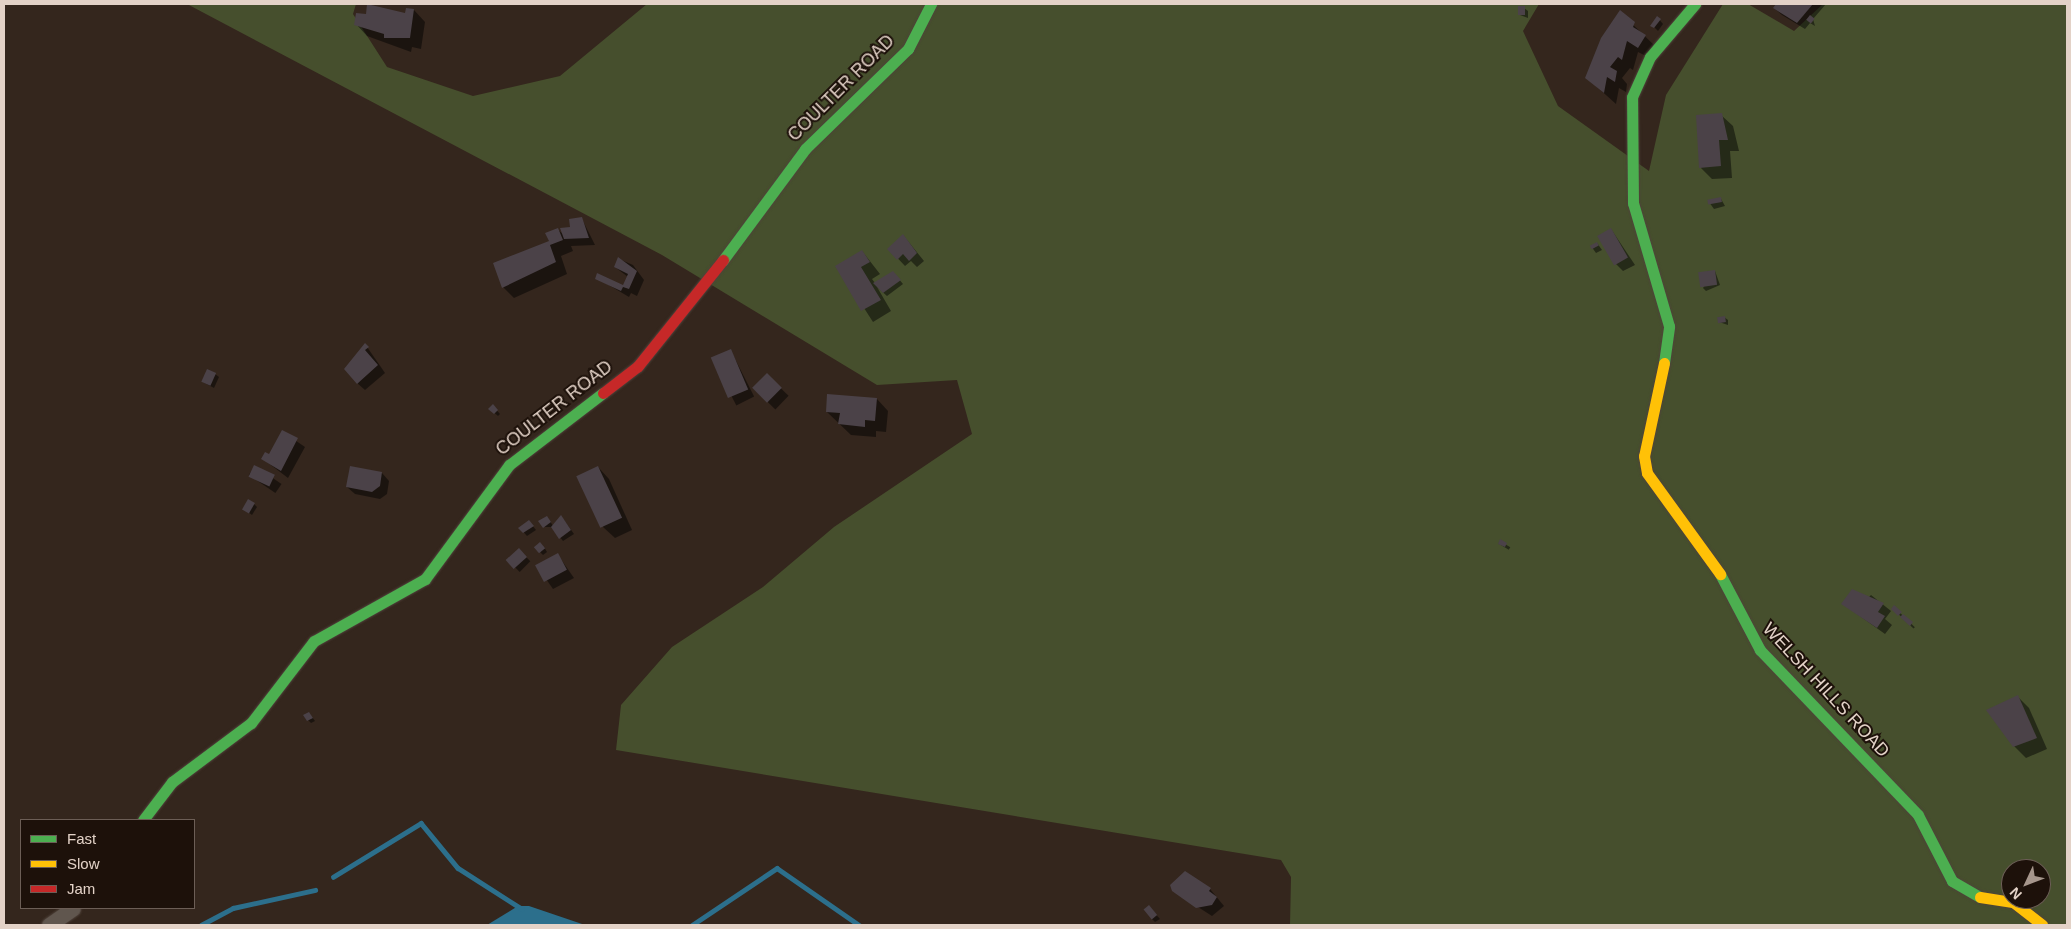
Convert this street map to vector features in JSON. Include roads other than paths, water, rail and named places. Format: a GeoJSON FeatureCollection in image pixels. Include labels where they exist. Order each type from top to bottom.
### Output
{"type":"FeatureCollection","features":[{"type":"Feature","properties":{"kind":"street","name":"COULTER ROAD"},"geometry":{"type":"LineString","coordinates":[[144,819],[172,782],[251,723],[314,641],[425,579],[509,465],[638,366],[676,324],[805,149],[908,49],[931,4]]}},
{"type":"Feature","properties":{"kind":"street","name":"WELSH HILLS ROAD"},"geometry":{"type":"LineString","coordinates":[[1695,4],[1650,57],[1632,97],[1633,202],[1669,326],[1660,399],[1644,456],[1648,473],[1730,588],[1760,650],[1918,815],[1952,881],[1973,896],[2013,902],[2042,925]]}},
{"type":"Feature","properties":{"kind":"street"},"geometry":{"type":"LineString","coordinates":[[49,925],[72,909]]}},
{"type":"Feature","properties":{"kind":"water"},"geometry":{"type":"Polygon","coordinates":[[[518,906],[529,906],[585,925],[487,925],[518,906]]]}},
{"type":"Feature","properties":{"kind":"waterway"},"geometry":{"type":"LineString","coordinates":[[333,877],[421,823],[458,868],[522,909]]}},
{"type":"Feature","properties":{"kind":"waterway"},"geometry":{"type":"LineString","coordinates":[[692,925],[777,868],[859,925]]}},
{"type":"Feature","properties":{"kind":"waterway"},"geometry":{"type":"LineString","coordinates":[[201,925],[233,908],[315,890]]}}]}
